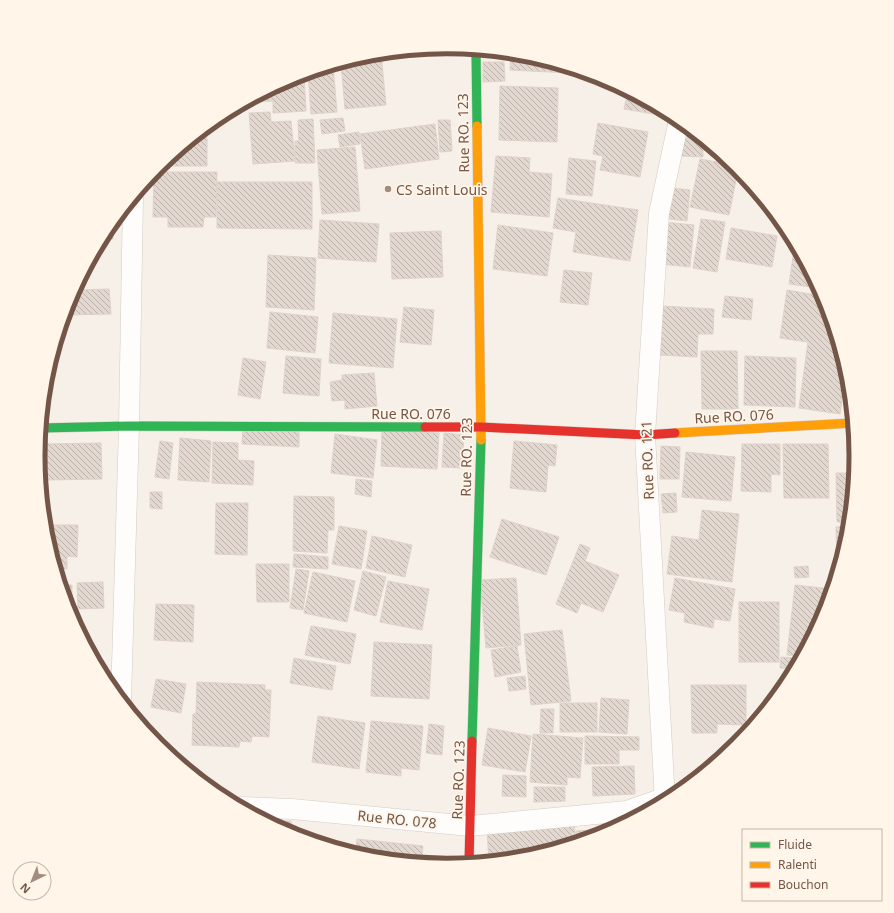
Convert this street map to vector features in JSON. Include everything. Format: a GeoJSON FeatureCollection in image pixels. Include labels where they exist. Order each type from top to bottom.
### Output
{"type":"FeatureCollection","features":[{"type":"Feature","properties":{"kind":"street","name":"Rue RO. 123"},"geometry":{"type":"LineString","coordinates":[[469,858],[482,427],[476,55]]}},
{"type":"Feature","properties":{"kind":"street","name":"Rue RO. 121"},"geometry":{"type":"LineString","coordinates":[[667,793],[645,435],[658,213],[677,127]]}},
{"type":"Feature","properties":{"kind":"street"},"geometry":{"type":"LineString","coordinates":[[121,692],[129,426],[133,206]]}},
{"type":"Feature","properties":{"kind":"street","name":"Rue RO. 076"},"geometry":{"type":"LineString","coordinates":[[46,428],[129,426],[482,427],[645,435],[847,423]]}},
{"type":"Feature","properties":{"kind":"street","name":"Rue RO. 078"},"geometry":{"type":"LineString","coordinates":[[251,807],[292,809],[470,826],[627,811],[649,804]]}},
{"type":"Feature","properties":{"kind":"building"},"geometry":{"type":"Polygon","coordinates":[[[382,60],[386,105],[345,109],[341,68],[382,60]]]}},
{"type":"Feature","properties":{"kind":"building"},"geometry":{"type":"Polygon","coordinates":[[[511,60],[551,68],[566,73],[510,70],[511,60]]]}},
{"type":"Feature","properties":{"kind":"building"},"geometry":{"type":"Polygon","coordinates":[[[483,62],[504,62],[505,81],[483,82],[483,62]]]}},
{"type":"Feature","properties":{"kind":"building"},"geometry":{"type":"Polygon","coordinates":[[[333,71],[337,112],[311,114],[308,79],[333,71]]]}},
{"type":"Feature","properties":{"kind":"building"},"geometry":{"type":"Polygon","coordinates":[[[304,81],[306,111],[273,113],[273,101],[258,102],[304,81]]]}},
{"type":"Feature","properties":{"kind":"building"},"geometry":{"type":"Polygon","coordinates":[[[500,86],[558,88],[557,142],[499,140],[500,86]]]}},
{"type":"Feature","properties":{"kind":"building"},"geometry":{"type":"Polygon","coordinates":[[[627,97],[648,108],[654,112],[654,114],[624,109],[627,97]]]}},
{"type":"Feature","properties":{"kind":"building"},"geometry":{"type":"Polygon","coordinates":[[[270,112],[271,122],[291,121],[295,161],[253,164],[249,113],[270,112]]]}},
{"type":"Feature","properties":{"kind":"building"},"geometry":{"type":"Polygon","coordinates":[[[343,118],[345,131],[322,134],[320,120],[343,118]]]}},
{"type":"Feature","properties":{"kind":"building"},"geometry":{"type":"Polygon","coordinates":[[[313,119],[315,163],[295,163],[295,141],[299,141],[298,120],[313,119]]]}},
{"type":"Feature","properties":{"kind":"building"},"geometry":{"type":"Polygon","coordinates":[[[438,120],[450,120],[452,151],[440,152],[438,120]]]}},
{"type":"Feature","properties":{"kind":"building"},"geometry":{"type":"Polygon","coordinates":[[[598,123],[648,132],[640,177],[600,170],[603,156],[593,154],[598,123]]]}},
{"type":"Feature","properties":{"kind":"building"},"geometry":{"type":"Polygon","coordinates":[[[435,124],[439,159],[365,169],[360,134],[435,124]]]}},
{"type":"Feature","properties":{"kind":"building"},"geometry":{"type":"Polygon","coordinates":[[[683,131],[703,147],[703,157],[681,156],[683,131]]]}},
{"type":"Feature","properties":{"kind":"building"},"geometry":{"type":"Polygon","coordinates":[[[359,132],[360,144],[340,147],[338,135],[359,132]]]}},
{"type":"Feature","properties":{"kind":"building"},"geometry":{"type":"Polygon","coordinates":[[[207,134],[207,166],[169,166],[207,134]]]}},
{"type":"Feature","properties":{"kind":"building"},"geometry":{"type":"Polygon","coordinates":[[[355,147],[360,211],[322,214],[317,150],[355,147]]]}},
{"type":"Feature","properties":{"kind":"building"},"geometry":{"type":"Polygon","coordinates":[[[496,156],[530,158],[529,172],[552,174],[549,217],[491,212],[496,156]]]}},
{"type":"Feature","properties":{"kind":"building"},"geometry":{"type":"Polygon","coordinates":[[[569,158],[596,161],[592,196],[566,194],[569,158]]]}},
{"type":"Feature","properties":{"kind":"building"},"geometry":{"type":"Polygon","coordinates":[[[700,159],[721,163],[736,178],[729,215],[690,207],[700,159]]]}},
{"type":"Feature","properties":{"kind":"building"},"geometry":{"type":"Polygon","coordinates":[[[163,172],[217,172],[216,217],[204,217],[203,227],[168,227],[168,217],[153,217],[154,182],[163,172]]]}},
{"type":"Feature","properties":{"kind":"building"},"geometry":{"type":"Polygon","coordinates":[[[217,182],[312,182],[312,229],[217,228],[217,182]]]}},
{"type":"Feature","properties":{"kind":"building"},"geometry":{"type":"Polygon","coordinates":[[[673,188],[690,190],[687,221],[669,219],[673,188]]]}},
{"type":"Feature","properties":{"kind":"building"},"geometry":{"type":"Polygon","coordinates":[[[558,198],[638,210],[630,261],[573,252],[576,232],[553,228],[558,198]]]}},
{"type":"Feature","properties":{"kind":"building"},"geometry":{"type":"Polygon","coordinates":[[[701,219],[725,222],[717,272],[693,268],[701,219]]]}},
{"type":"Feature","properties":{"kind":"building"},"geometry":{"type":"Polygon","coordinates":[[[320,220],[379,224],[376,262],[318,258],[320,220]]]}},
{"type":"Feature","properties":{"kind":"building"},"geometry":{"type":"Polygon","coordinates":[[[664,222],[694,225],[690,267],[661,264],[664,222]]]}},
{"type":"Feature","properties":{"kind":"building"},"geometry":{"type":"Polygon","coordinates":[[[498,225],[553,233],[547,276],[493,269],[498,225]]]}},
{"type":"Feature","properties":{"kind":"building"},"geometry":{"type":"Polygon","coordinates":[[[731,228],[777,236],[772,267],[726,259],[731,228]]]}},
{"type":"Feature","properties":{"kind":"building"},"geometry":{"type":"Polygon","coordinates":[[[441,231],[443,277],[392,279],[390,233],[441,231]]]}},
{"type":"Feature","properties":{"kind":"building"},"geometry":{"type":"Polygon","coordinates":[[[113,233],[113,239],[109,239],[113,233]]]}},
{"type":"Feature","properties":{"kind":"building"},"geometry":{"type":"Polygon","coordinates":[[[793,253],[811,287],[789,284],[793,253]]]}},
{"type":"Feature","properties":{"kind":"building"},"geometry":{"type":"Polygon","coordinates":[[[268,255],[316,258],[314,310],[266,307],[268,255]]]}},
{"type":"Feature","properties":{"kind":"building"},"geometry":{"type":"Polygon","coordinates":[[[564,270],[592,273],[588,305],[560,302],[564,270]]]}},
{"type":"Feature","properties":{"kind":"building"},"geometry":{"type":"Polygon","coordinates":[[[109,289],[111,314],[71,315],[82,290],[109,289]]]}},
{"type":"Feature","properties":{"kind":"building"},"geometry":{"type":"Polygon","coordinates":[[[787,290],[815,295],[828,327],[841,378],[843,390],[840,414],[799,408],[808,342],[780,338],[787,290]]]}},
{"type":"Feature","properties":{"kind":"building"},"geometry":{"type":"Polygon","coordinates":[[[725,296],[753,299],[751,320],[722,317],[725,296]]]}},
{"type":"Feature","properties":{"kind":"building"},"geometry":{"type":"Polygon","coordinates":[[[662,306],[714,309],[713,334],[698,334],[697,357],[660,355],[662,306]]]}},
{"type":"Feature","properties":{"kind":"building"},"geometry":{"type":"Polygon","coordinates":[[[404,307],[434,310],[431,345],[400,342],[404,307]]]}},
{"type":"Feature","properties":{"kind":"building"},"geometry":{"type":"Polygon","coordinates":[[[270,312],[318,317],[315,353],[267,348],[270,312]]]}},
{"type":"Feature","properties":{"kind":"building"},"geometry":{"type":"Polygon","coordinates":[[[333,313],[397,319],[393,368],[329,363],[333,313]]]}},
{"type":"Feature","properties":{"kind":"building"},"geometry":{"type":"Polygon","coordinates":[[[701,351],[737,351],[738,409],[702,409],[701,351]]]}},
{"type":"Feature","properties":{"kind":"building"},"geometry":{"type":"Polygon","coordinates":[[[286,356],[321,359],[319,396],[283,393],[286,356]]]}},
{"type":"Feature","properties":{"kind":"building"},"geometry":{"type":"Polygon","coordinates":[[[745,356],[796,358],[795,407],[744,405],[745,356]]]}},
{"type":"Feature","properties":{"kind":"building"},"geometry":{"type":"Polygon","coordinates":[[[243,358],[266,362],[260,399],[238,395],[243,358]]]}},
{"type":"Feature","properties":{"kind":"building"},"geometry":{"type":"Polygon","coordinates":[[[374,373],[377,406],[345,409],[345,400],[332,401],[330,382],[342,380],[342,375],[374,373]]]}},
{"type":"Feature","properties":{"kind":"building"},"geometry":{"type":"Polygon","coordinates":[[[243,428],[299,431],[299,447],[242,444],[243,428]]]}},
{"type":"Feature","properties":{"kind":"building"},"geometry":{"type":"Polygon","coordinates":[[[382,430],[439,433],[437,469],[381,466],[382,430]]]}},
{"type":"Feature","properties":{"kind":"building"},"geometry":{"type":"Polygon","coordinates":[[[444,433],[464,435],[462,468],[442,467],[444,433]]]}},
{"type":"Feature","properties":{"kind":"building"},"geometry":{"type":"Polygon","coordinates":[[[335,434],[377,440],[373,478],[331,473],[335,434]]]}},
{"type":"Feature","properties":{"kind":"building"},"geometry":{"type":"Polygon","coordinates":[[[180,438],[211,441],[209,482],[178,480],[180,438]]]}},
{"type":"Feature","properties":{"kind":"building"},"geometry":{"type":"Polygon","coordinates":[[[160,441],[173,443],[169,479],[155,477],[160,441]]]}},
{"type":"Feature","properties":{"kind":"building"},"geometry":{"type":"Polygon","coordinates":[[[514,441],[557,445],[555,466],[548,465],[546,492],[510,488],[514,441]]]}},
{"type":"Feature","properties":{"kind":"building"},"geometry":{"type":"Polygon","coordinates":[[[213,442],[238,443],[238,460],[254,461],[253,485],[212,483],[213,442]]]}},
{"type":"Feature","properties":{"kind":"building"},"geometry":{"type":"Polygon","coordinates":[[[101,443],[102,479],[47,480],[45,444],[101,443]]]}},
{"type":"Feature","properties":{"kind":"building"},"geometry":{"type":"Polygon","coordinates":[[[742,444],[780,444],[780,475],[771,474],[771,492],[741,491],[742,444]]]}},
{"type":"Feature","properties":{"kind":"building"},"geometry":{"type":"Polygon","coordinates":[[[783,444],[828,444],[829,498],[784,498],[783,444]]]}},
{"type":"Feature","properties":{"kind":"building"},"geometry":{"type":"Polygon","coordinates":[[[661,446],[680,447],[679,479],[660,479],[661,446]]]}},
{"type":"Feature","properties":{"kind":"building"},"geometry":{"type":"Polygon","coordinates":[[[686,452],[735,457],[731,501],[682,497],[686,452]]]}},
{"type":"Feature","properties":{"kind":"building"},"geometry":{"type":"Polygon","coordinates":[[[836,473],[848,473],[846,509],[844,522],[837,522],[836,473]]]}},
{"type":"Feature","properties":{"kind":"building"},"geometry":{"type":"Polygon","coordinates":[[[356,479],[372,481],[371,497],[355,494],[356,479]]]}},
{"type":"Feature","properties":{"kind":"building"},"geometry":{"type":"Polygon","coordinates":[[[150,492],[162,492],[162,509],[150,508],[150,492]]]}},
{"type":"Feature","properties":{"kind":"building"},"geometry":{"type":"Polygon","coordinates":[[[676,493],[677,512],[663,513],[661,494],[676,493]]]}},
{"type":"Feature","properties":{"kind":"building"},"geometry":{"type":"Polygon","coordinates":[[[294,496],[334,497],[334,530],[328,530],[327,553],[293,551],[294,496]]]}},
{"type":"Feature","properties":{"kind":"building"},"geometry":{"type":"Polygon","coordinates":[[[216,503],[248,503],[247,555],[215,554],[216,503]]]}},
{"type":"Feature","properties":{"kind":"building"},"geometry":{"type":"Polygon","coordinates":[[[702,510],[739,514],[732,582],[667,574],[672,536],[699,540],[702,510]]]}},
{"type":"Feature","properties":{"kind":"building"},"geometry":{"type":"Polygon","coordinates":[[[502,519],[559,537],[546,575],[490,557],[502,519]]]}},
{"type":"Feature","properties":{"kind":"building"},"geometry":{"type":"Polygon","coordinates":[[[51,525],[78,525],[77,557],[67,556],[67,569],[61,569],[51,525]]]}},
{"type":"Feature","properties":{"kind":"building"},"geometry":{"type":"Polygon","coordinates":[[[339,526],[367,531],[361,569],[332,564],[339,526]]]}},
{"type":"Feature","properties":{"kind":"building"},"geometry":{"type":"Polygon","coordinates":[[[843,526],[837,554],[836,527],[843,526]]]}},
{"type":"Feature","properties":{"kind":"building"},"geometry":{"type":"Polygon","coordinates":[[[372,536],[412,545],[405,577],[366,568],[372,536]]]}},
{"type":"Feature","properties":{"kind":"building"},"geometry":{"type":"Polygon","coordinates":[[[580,544],[590,548],[585,561],[619,575],[603,612],[581,603],[577,613],[556,604],[580,544]]]}},
{"type":"Feature","properties":{"kind":"building"},"geometry":{"type":"Polygon","coordinates":[[[294,554],[328,557],[328,569],[293,567],[294,554]]]}},
{"type":"Feature","properties":{"kind":"building"},"geometry":{"type":"Polygon","coordinates":[[[256,564],[289,564],[289,602],[257,602],[256,564]]]}},
{"type":"Feature","properties":{"kind":"building"},"geometry":{"type":"Polygon","coordinates":[[[808,566],[809,577],[795,578],[794,567],[808,566]]]}},
{"type":"Feature","properties":{"kind":"building"},"geometry":{"type":"Polygon","coordinates":[[[296,569],[309,571],[303,610],[290,608],[296,569]]]}},
{"type":"Feature","properties":{"kind":"building"},"geometry":{"type":"Polygon","coordinates":[[[363,571],[386,577],[376,616],[354,610],[363,571]]]}},
{"type":"Feature","properties":{"kind":"building"},"geometry":{"type":"Polygon","coordinates":[[[313,572],[355,581],[347,622],[304,613],[313,572]]]}},
{"type":"Feature","properties":{"kind":"building"},"geometry":{"type":"Polygon","coordinates":[[[516,578],[521,645],[486,648],[480,580],[516,578]]]}},
{"type":"Feature","properties":{"kind":"building"},"geometry":{"type":"Polygon","coordinates":[[[675,578],[735,589],[730,621],[714,619],[713,628],[684,622],[685,613],[669,610],[675,578]]]}},
{"type":"Feature","properties":{"kind":"building"},"geometry":{"type":"Polygon","coordinates":[[[388,581],[429,589],[422,630],[380,622],[388,581]]]}},
{"type":"Feature","properties":{"kind":"building"},"geometry":{"type":"Polygon","coordinates":[[[103,582],[104,608],[78,609],[77,583],[103,582]]]}},
{"type":"Feature","properties":{"kind":"building"},"geometry":{"type":"Polygon","coordinates":[[[66,585],[72,585],[72,600],[66,585]]]}},
{"type":"Feature","properties":{"kind":"building"},"geometry":{"type":"Polygon","coordinates":[[[795,585],[827,588],[808,634],[796,656],[787,655],[795,585]]]}},
{"type":"Feature","properties":{"kind":"building"},"geometry":{"type":"Polygon","coordinates":[[[739,602],[779,602],[779,662],[739,662],[739,602]]]}},
{"type":"Feature","properties":{"kind":"building"},"geometry":{"type":"Polygon","coordinates":[[[156,604],[194,605],[193,642],[154,640],[156,604]]]}},
{"type":"Feature","properties":{"kind":"building"},"geometry":{"type":"Polygon","coordinates":[[[311,626],[356,634],[350,664],[305,655],[311,626]]]}},
{"type":"Feature","properties":{"kind":"building"},"geometry":{"type":"Polygon","coordinates":[[[562,630],[571,701],[531,705],[524,634],[562,630]]]}},
{"type":"Feature","properties":{"kind":"building"},"geometry":{"type":"Polygon","coordinates":[[[374,642],[432,645],[429,699],[371,696],[374,642]]]}},
{"type":"Feature","properties":{"kind":"building"},"geometry":{"type":"Polygon","coordinates":[[[517,646],[521,672],[495,677],[491,650],[517,646]]]}},
{"type":"Feature","properties":{"kind":"building"},"geometry":{"type":"Polygon","coordinates":[[[781,657],[794,658],[788,669],[780,668],[781,657]]]}},
{"type":"Feature","properties":{"kind":"building"},"geometry":{"type":"Polygon","coordinates":[[[294,658],[336,666],[332,690],[290,683],[294,658]]]}},
{"type":"Feature","properties":{"kind":"building"},"geometry":{"type":"Polygon","coordinates":[[[525,676],[526,689],[509,691],[507,678],[525,676]]]}},
{"type":"Feature","properties":{"kind":"building"},"geometry":{"type":"Polygon","coordinates":[[[156,679],[186,684],[181,713],[151,707],[156,679]]]}},
{"type":"Feature","properties":{"kind":"building"},"geometry":{"type":"Polygon","coordinates":[[[197,682],[265,685],[265,690],[271,690],[269,737],[252,736],[251,742],[240,741],[239,747],[192,745],[193,714],[196,714],[197,682]]]}},
{"type":"Feature","properties":{"kind":"building"},"geometry":{"type":"Polygon","coordinates":[[[691,685],[746,685],[746,725],[717,724],[717,733],[692,733],[691,685]]]}},
{"type":"Feature","properties":{"kind":"building"},"geometry":{"type":"Polygon","coordinates":[[[601,698],[629,700],[627,734],[599,732],[601,698]]]}},
{"type":"Feature","properties":{"kind":"building"},"geometry":{"type":"Polygon","coordinates":[[[560,703],[597,703],[597,732],[560,732],[560,703]]]}},
{"type":"Feature","properties":{"kind":"building"},"geometry":{"type":"Polygon","coordinates":[[[541,709],[554,709],[553,733],[540,733],[541,709]]]}},
{"type":"Feature","properties":{"kind":"building"},"geometry":{"type":"Polygon","coordinates":[[[318,716],[365,723],[359,769],[312,762],[318,716]]]}},
{"type":"Feature","properties":{"kind":"building"},"geometry":{"type":"Polygon","coordinates":[[[371,721],[423,726],[419,770],[401,768],[401,776],[366,772],[371,721]]]}},
{"type":"Feature","properties":{"kind":"building"},"geometry":{"type":"Polygon","coordinates":[[[429,724],[444,726],[442,755],[426,753],[429,724]]]}},
{"type":"Feature","properties":{"kind":"building"},"geometry":{"type":"Polygon","coordinates":[[[488,728],[531,736],[525,772],[482,765],[488,728]]]}},
{"type":"Feature","properties":{"kind":"building"},"geometry":{"type":"Polygon","coordinates":[[[533,734],[583,738],[580,778],[567,777],[567,785],[530,782],[533,734]]]}},
{"type":"Feature","properties":{"kind":"building"},"geometry":{"type":"Polygon","coordinates":[[[585,736],[639,737],[639,750],[619,750],[619,764],[585,764],[585,736]]]}},
{"type":"Feature","properties":{"kind":"building"},"geometry":{"type":"Polygon","coordinates":[[[634,766],[635,794],[593,796],[592,767],[634,766]]]}},
{"type":"Feature","properties":{"kind":"building"},"geometry":{"type":"Polygon","coordinates":[[[503,775],[526,776],[526,797],[502,796],[503,775]]]}},
{"type":"Feature","properties":{"kind":"building"},"geometry":{"type":"Polygon","coordinates":[[[534,787],[565,787],[565,801],[534,802],[534,787]]]}},
{"type":"Feature","properties":{"kind":"building"},"geometry":{"type":"Polygon","coordinates":[[[291,821],[291,827],[279,822],[291,821]]]}},
{"type":"Feature","properties":{"kind":"building"},"geometry":{"type":"Polygon","coordinates":[[[574,823],[575,837],[525,851],[489,856],[487,830],[574,823]]]}},
{"type":"Feature","properties":{"kind":"building"},"geometry":{"type":"Polygon","coordinates":[[[596,830],[577,837],[576,831],[596,830]]]}},
{"type":"Feature","properties":{"kind":"building"},"geometry":{"type":"Polygon","coordinates":[[[357,839],[423,846],[422,858],[356,848],[357,839]]]}},
{"type":"Feature","properties":{"kind":"traffic: fast"},"geometry":{"type":"LineString","coordinates":[[476,55],[477,126]]}},
{"type":"Feature","properties":{"kind":"traffic: fast"},"geometry":{"type":"LineString","coordinates":[[46,428],[129,426],[425,427]]}},
{"type":"Feature","properties":{"kind":"traffic: fast"},"geometry":{"type":"LineString","coordinates":[[472,741],[481,440]]}},
{"type":"Feature","properties":{"kind":"traffic: slow"},"geometry":{"type":"LineString","coordinates":[[477,126],[481,440]]}},
{"type":"Feature","properties":{"kind":"traffic: slow"},"geometry":{"type":"LineString","coordinates":[[675,433],[847,423]]}},
{"type":"Feature","properties":{"kind":"traffic: jam"},"geometry":{"type":"LineString","coordinates":[[425,427],[481,427],[645,435],[675,433]]}},
{"type":"Feature","properties":{"kind":"traffic: jam"},"geometry":{"type":"LineString","coordinates":[[469,858],[472,741]]}},
{"type":"Feature","properties":{"kind":"place","name":"CS Saint Louis"},"geometry":{"type":"Point","coordinates":[388,189]}}]}
